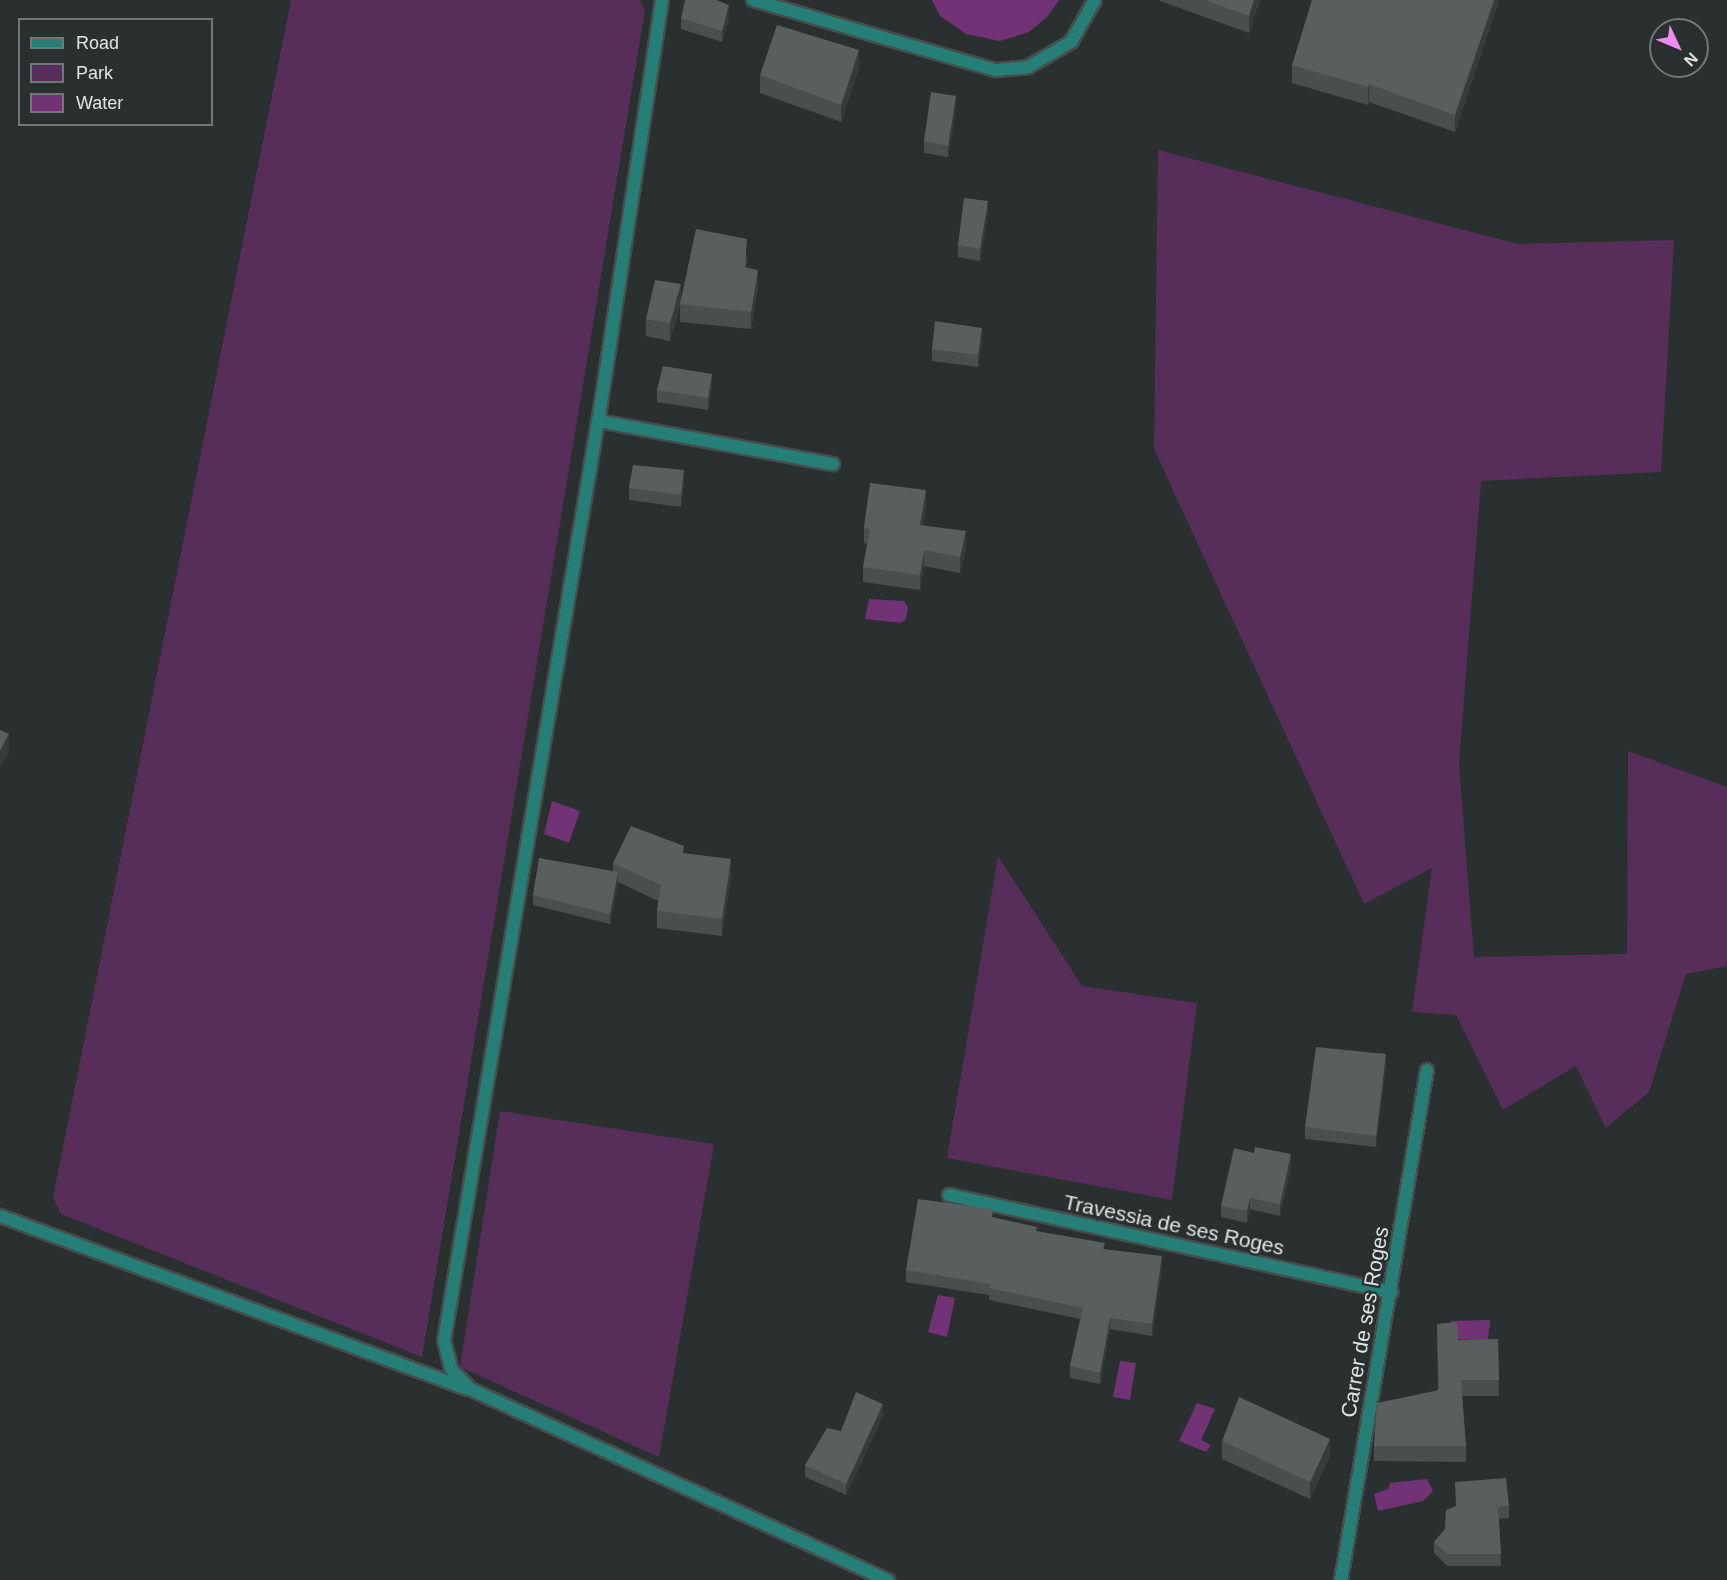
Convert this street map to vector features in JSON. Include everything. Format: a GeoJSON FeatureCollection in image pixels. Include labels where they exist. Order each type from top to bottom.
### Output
{"type":"FeatureCollection","features":[{"type":"Feature","properties":{"kind":"street"},"geometry":{"type":"LineString","coordinates":[[470,1389],[451,1369],[444,1340],[598,421],[662,0]]}},
{"type":"Feature","properties":{"kind":"street"},"geometry":{"type":"LineString","coordinates":[[753,0],[996,70],[1028,67],[1071,42],[1095,0]]}},
{"type":"Feature","properties":{"kind":"street"},"geometry":{"type":"LineString","coordinates":[[598,421],[833,464]]}},
{"type":"Feature","properties":{"kind":"street","name":"Carrer de ses Roges"},"geometry":{"type":"LineString","coordinates":[[1341,1580],[1427,1070]]}},
{"type":"Feature","properties":{"kind":"street","name":"Travessia de ses Roges"},"geometry":{"type":"LineString","coordinates":[[948,1195],[1391,1292]]}},
{"type":"Feature","properties":{"kind":"street"},"geometry":{"type":"LineString","coordinates":[[0,1216],[470,1389],[882,1578]]}},
{"type":"Feature","properties":{"kind":"green space"},"geometry":{"type":"Polygon","coordinates":[[[291,0],[640,0],[645,10],[422,1357],[61,1214],[53,1197],[291,0]]]}},
{"type":"Feature","properties":{"kind":"green space"},"geometry":{"type":"Polygon","coordinates":[[[1158,150],[1518,244],[1674,240],[1661,472],[1481,481],[1459,764],[1474,957],[1627,954],[1628,751],[1727,787],[1727,966],[1686,974],[1649,1092],[1606,1128],[1576,1066],[1503,1110],[1456,1015],[1412,1012],[1432,868],[1364,904],[1154,449],[1158,150]]]}},
{"type":"Feature","properties":{"kind":"green space"},"geometry":{"type":"Polygon","coordinates":[[[998,856],[1082,986],[1197,1003],[1172,1200],[947,1158],[998,856]]]}},
{"type":"Feature","properties":{"kind":"green space"},"geometry":{"type":"Polygon","coordinates":[[[500,1111],[714,1144],[659,1457],[460,1367],[500,1111]]]}},
{"type":"Feature","properties":{"kind":"water"},"geometry":{"type":"Polygon","coordinates":[[[932,0],[1059,0],[1048,16],[1029,32],[1000,41],[966,34],[940,16],[932,0]]]}},
{"type":"Feature","properties":{"kind":"water"},"geometry":{"type":"Polygon","coordinates":[[[869,599],[904,601],[908,608],[906,619],[901,623],[865,619],[869,599]]]}},
{"type":"Feature","properties":{"kind":"water"},"geometry":{"type":"Polygon","coordinates":[[[552,801],[580,811],[569,843],[544,834],[552,801]]]}},
{"type":"Feature","properties":{"kind":"water"},"geometry":{"type":"Polygon","coordinates":[[[938,1295],[955,1298],[947,1337],[928,1332],[938,1295]]]}},
{"type":"Feature","properties":{"kind":"water"},"geometry":{"type":"Polygon","coordinates":[[[1490,1320],[1488,1340],[1451,1339],[1451,1321],[1490,1320]]]}},
{"type":"Feature","properties":{"kind":"water"},"geometry":{"type":"Polygon","coordinates":[[[1120,1361],[1136,1363],[1130,1400],[1113,1397],[1120,1361]]]}},
{"type":"Feature","properties":{"kind":"water"},"geometry":{"type":"Polygon","coordinates":[[[1197,1403],[1215,1409],[1201,1440],[1211,1445],[1206,1452],[1179,1441],[1197,1403]]]}},
{"type":"Feature","properties":{"kind":"water"},"geometry":{"type":"Polygon","coordinates":[[[1427,1479],[1433,1491],[1423,1501],[1378,1511],[1374,1494],[1388,1489],[1390,1483],[1427,1479]]]}},
{"type":"Feature","properties":{"kind":"building"},"geometry":{"type":"Polygon","coordinates":[[[685,0],[716,0],[729,5],[722,31],[681,18],[685,0]]]}},
{"type":"Feature","properties":{"kind":"building"},"geometry":{"type":"Polygon","coordinates":[[[1205,0],[1254,0],[1249,16],[1205,0]]]}},
{"type":"Feature","properties":{"kind":"building"},"geometry":{"type":"Polygon","coordinates":[[[1312,0],[1494,0],[1455,115],[1369,84],[1368,87],[1292,65],[1312,0]]]}},
{"type":"Feature","properties":{"kind":"building"},"geometry":{"type":"Polygon","coordinates":[[[777,25],[859,50],[841,105],[760,75],[777,25]]]}},
{"type":"Feature","properties":{"kind":"building"},"geometry":{"type":"Polygon","coordinates":[[[931,92],[956,96],[948,146],[924,141],[931,92]]]}},
{"type":"Feature","properties":{"kind":"building"},"geometry":{"type":"Polygon","coordinates":[[[964,198],[988,201],[980,249],[958,245],[964,198]]]}},
{"type":"Feature","properties":{"kind":"building"},"geometry":{"type":"Polygon","coordinates":[[[696,229],[747,239],[745,267],[758,270],[751,312],[680,304],[696,229]]]}},
{"type":"Feature","properties":{"kind":"building"},"geometry":{"type":"Polygon","coordinates":[[[655,280],[681,284],[670,323],[646,319],[655,280]]]}},
{"type":"Feature","properties":{"kind":"building"},"geometry":{"type":"Polygon","coordinates":[[[935,321],[982,328],[978,355],[932,349],[935,321]]]}},
{"type":"Feature","properties":{"kind":"building"},"geometry":{"type":"Polygon","coordinates":[[[663,366],[712,374],[708,398],[657,390],[663,366]]]}},
{"type":"Feature","properties":{"kind":"building"},"geometry":{"type":"Polygon","coordinates":[[[633,465],[684,470],[681,495],[629,488],[633,465]]]}},
{"type":"Feature","properties":{"kind":"building"},"geometry":{"type":"Polygon","coordinates":[[[870,483],[926,490],[920,525],[966,531],[960,557],[924,550],[920,575],[863,567],[870,530],[864,527],[870,483]]]}},
{"type":"Feature","properties":{"kind":"building"},"geometry":{"type":"Polygon","coordinates":[[[0,730],[9,734],[0,751],[0,730]]]}},
{"type":"Feature","properties":{"kind":"building"},"geometry":{"type":"Polygon","coordinates":[[[631,826],[684,846],[683,853],[731,859],[722,919],[657,911],[661,885],[613,863],[631,826]]]}},
{"type":"Feature","properties":{"kind":"building"},"geometry":{"type":"Polygon","coordinates":[[[539,858],[618,872],[610,914],[533,895],[539,858]]]}},
{"type":"Feature","properties":{"kind":"building"},"geometry":{"type":"Polygon","coordinates":[[[1316,1047],[1386,1054],[1376,1136],[1305,1127],[1316,1047]]]}},
{"type":"Feature","properties":{"kind":"building"},"geometry":{"type":"Polygon","coordinates":[[[1255,1147],[1291,1154],[1280,1204],[1250,1198],[1247,1211],[1221,1206],[1234,1148],[1254,1153],[1255,1147]]]}},
{"type":"Feature","properties":{"kind":"building"},"geometry":{"type":"Polygon","coordinates":[[[918,1199],[993,1209],[992,1217],[1037,1227],[1036,1231],[1105,1243],[1103,1249],[1162,1256],[1152,1324],[1110,1318],[1100,1373],[1070,1366],[1083,1308],[989,1288],[990,1284],[906,1270],[918,1199]]]}},
{"type":"Feature","properties":{"kind":"building"},"geometry":{"type":"Polygon","coordinates":[[[1457,1322],[1458,1340],[1498,1339],[1499,1380],[1461,1380],[1466,1446],[1374,1446],[1377,1403],[1439,1390],[1437,1324],[1457,1322]]]}},
{"type":"Feature","properties":{"kind":"building"},"geometry":{"type":"Polygon","coordinates":[[[856,1392],[883,1404],[846,1484],[805,1465],[827,1428],[841,1431],[856,1392]]]}},
{"type":"Feature","properties":{"kind":"building"},"geometry":{"type":"Polygon","coordinates":[[[1239,1397],[1330,1439],[1310,1482],[1222,1441],[1239,1397]]]}},
{"type":"Feature","properties":{"kind":"building"},"geometry":{"type":"Polygon","coordinates":[[[1506,1478],[1509,1506],[1498,1507],[1501,1554],[1447,1554],[1434,1542],[1445,1529],[1446,1510],[1456,1506],[1455,1482],[1506,1478]]]}}]}
